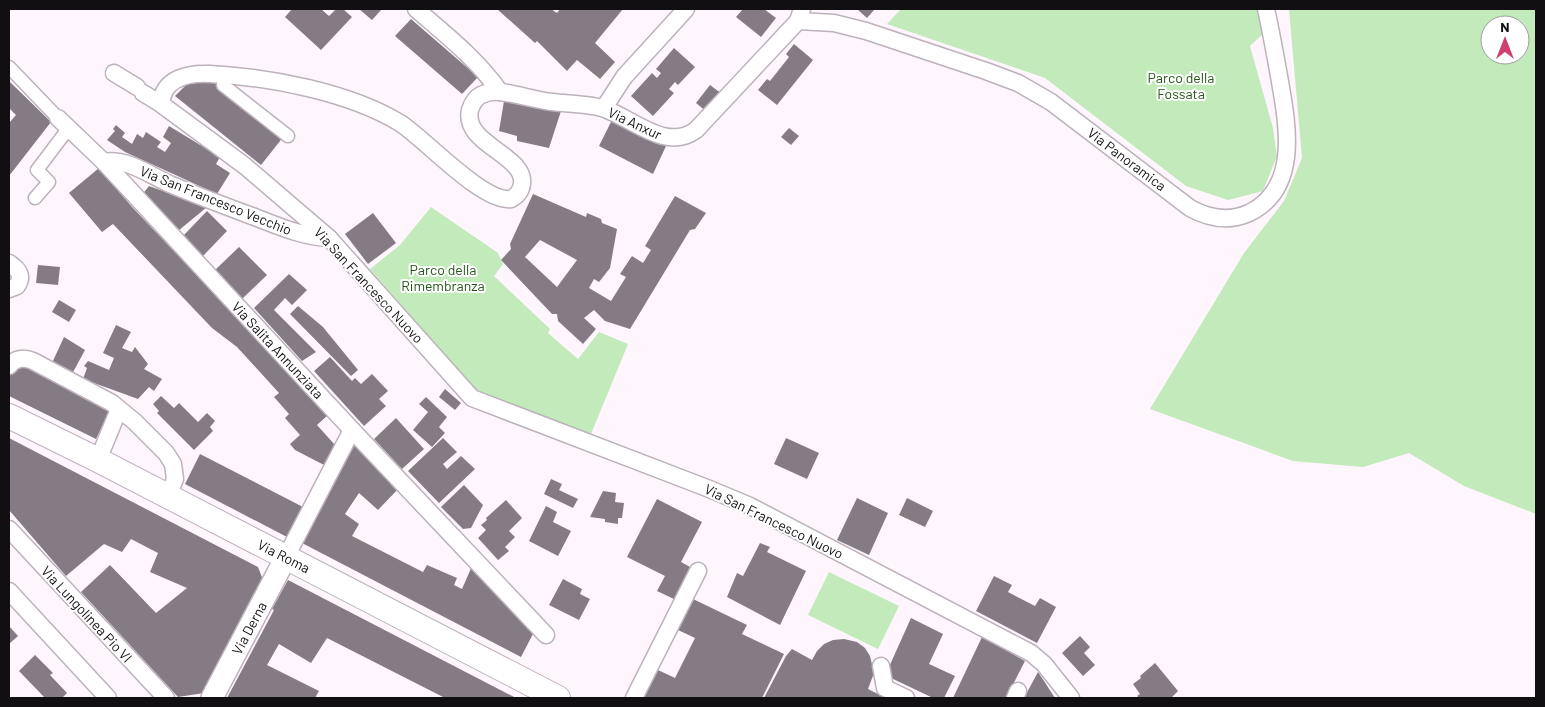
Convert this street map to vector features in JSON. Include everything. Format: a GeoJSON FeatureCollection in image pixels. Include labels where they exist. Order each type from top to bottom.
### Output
{"type":"FeatureCollection","features":[{"type":"Feature","properties":{"kind":"main road","name":"Via Roma"},"geometry":{"type":"LineString","coordinates":[[9,416],[98,460],[558,698]]}},
{"type":"Feature","properties":{"kind":"street"},"geometry":{"type":"LineString","coordinates":[[416,9],[473,59],[500,92]]}},
{"type":"Feature","properties":{"kind":"street"},"geometry":{"type":"LineString","coordinates":[[604,108],[624,77],[686,9]]}},
{"type":"Feature","properties":{"kind":"street","name":"Via Panoramica"},"geometry":{"type":"LineString","coordinates":[[800,15],[866,31],[986,70],[1018,83],[1051,102],[1190,208],[1210,217],[1228,218],[1243,216],[1265,202],[1275,191],[1284,167],[1287,123],[1266,9]]}},
{"type":"Feature","properties":{"kind":"street","name":"Via Anxur"},"geometry":{"type":"LineString","coordinates":[[500,92],[550,102],[604,108],[665,138],[686,137],[696,130],[800,15]]}},
{"type":"Feature","properties":{"kind":"street","name":"Via Salita Annunziata"},"geometry":{"type":"LineString","coordinates":[[9,67],[63,124],[104,162],[352,430],[546,635]]}},
{"type":"Feature","properties":{"kind":"street","name":"Via San Francesco Nuovo"},"geometry":{"type":"LineString","coordinates":[[114,74],[161,104],[245,166],[329,238],[472,398],[750,506],[1031,653],[1044,664],[1071,698]]}},
{"type":"Feature","properties":{"kind":"street"},"geometry":{"type":"LineString","coordinates":[[161,104],[165,90],[171,82],[185,76],[202,74],[273,82],[337,97],[375,110],[401,124],[474,183],[493,196],[507,199],[515,197],[519,192],[522,182],[520,171],[477,133],[472,127],[470,117],[472,105],[477,98],[488,93],[500,92]]}},
{"type":"Feature","properties":{"kind":"street"},"geometry":{"type":"LineString","coordinates":[[223,85],[288,136]]}},
{"type":"Feature","properties":{"kind":"street"},"geometry":{"type":"LineString","coordinates":[[35,198],[49,182],[37,170],[63,124]]}},
{"type":"Feature","properties":{"kind":"street","name":"Via San Francesco Vecchio"},"geometry":{"type":"LineString","coordinates":[[104,162],[128,164],[188,192],[288,229],[316,237],[329,238]]}},
{"type":"Feature","properties":{"kind":"street"},"geometry":{"type":"LineString","coordinates":[[9,263],[19,270],[21,277],[17,286],[9,289]]}},
{"type":"Feature","properties":{"kind":"street"},"geometry":{"type":"LineString","coordinates":[[9,366],[16,360],[29,359],[104,398],[135,422],[171,459],[176,474],[168,496]]}},
{"type":"Feature","properties":{"kind":"street"},"geometry":{"type":"LineString","coordinates":[[98,460],[119,409]]}},
{"type":"Feature","properties":{"kind":"street"},"geometry":{"type":"LineString","coordinates":[[286,557],[352,430]]}},
{"type":"Feature","properties":{"kind":"street","name":"Via Lungolinea Pio VI"},"geometry":{"type":"LineString","coordinates":[[9,529],[166,698]]}},
{"type":"Feature","properties":{"kind":"street","name":"Via Derna"},"geometry":{"type":"LineString","coordinates":[[212,698],[286,557]]}},
{"type":"Feature","properties":{"kind":"street"},"geometry":{"type":"LineString","coordinates":[[634,698],[698,571]]}},
{"type":"Feature","properties":{"kind":"street"},"geometry":{"type":"LineString","coordinates":[[9,591],[108,698]]}},
{"type":"Feature","properties":{"kind":"street"},"geometry":{"type":"LineString","coordinates":[[881,666],[885,688],[906,698]]}},
{"type":"Feature","properties":{"kind":"green space","name":"Parco della Fossata"},"geometry":{"type":"Polygon","coordinates":[[[901,9],[1258,9],[1263,34],[1250,46],[1273,128],[1277,156],[1263,191],[1228,200],[1186,186],[1045,78],[887,24],[901,9]]]}},
{"type":"Feature","properties":{"kind":"green space"},"geometry":{"type":"Polygon","coordinates":[[[1289,9],[1536,9],[1536,514],[1464,486],[1409,453],[1363,467],[1293,461],[1150,409],[1244,253],[1284,201],[1302,158],[1289,9]]]}},
{"type":"Feature","properties":{"kind":"green space","name":"Parco della Rimembranza"},"geometry":{"type":"Polygon","coordinates":[[[431,207],[498,253],[503,264],[494,276],[550,329],[548,333],[578,359],[599,332],[628,344],[591,434],[478,392],[370,269],[400,245],[431,207]]]}},
{"type":"Feature","properties":{"kind":"green space"},"geometry":{"type":"Polygon","coordinates":[[[829,572],[899,606],[878,649],[808,615],[829,572]]]}},
{"type":"Feature","properties":{"kind":"building"},"geometry":{"type":"Polygon","coordinates":[[[292,9],[321,9],[329,16],[336,9],[343,9],[352,17],[321,50],[285,17],[292,9]]]}},
{"type":"Feature","properties":{"kind":"building"},"geometry":{"type":"Polygon","coordinates":[[[359,9],[382,9],[372,20],[359,9]]]}},
{"type":"Feature","properties":{"kind":"building"},"geometry":{"type":"Polygon","coordinates":[[[497,9],[551,9],[557,13],[560,9],[623,9],[595,43],[615,62],[600,79],[577,60],[567,71],[537,41],[535,43],[497,9]]]}},
{"type":"Feature","properties":{"kind":"building"},"geometry":{"type":"Polygon","coordinates":[[[743,9],[764,9],[776,18],[761,37],[736,17],[743,9]]]}},
{"type":"Feature","properties":{"kind":"building"},"geometry":{"type":"Polygon","coordinates":[[[857,9],[875,9],[867,18],[857,9]]]}},
{"type":"Feature","properties":{"kind":"building"},"geometry":{"type":"Polygon","coordinates":[[[411,19],[478,77],[462,94],[395,36],[411,19]]]}},
{"type":"Feature","properties":{"kind":"building"},"geometry":{"type":"Polygon","coordinates":[[[794,44],[813,60],[777,105],[758,90],[767,79],[770,81],[789,57],[786,54],[794,44]]]}},
{"type":"Feature","properties":{"kind":"building"},"geometry":{"type":"Polygon","coordinates":[[[674,48],[695,67],[678,85],[675,82],[669,89],[674,93],[653,116],[631,96],[652,73],[657,78],[661,73],[656,69],[674,48]]]}},
{"type":"Feature","properties":{"kind":"building"},"geometry":{"type":"Polygon","coordinates":[[[9,81],[51,122],[9,176],[9,123],[16,115],[9,108],[9,81]]]}},
{"type":"Feature","properties":{"kind":"building"},"geometry":{"type":"Polygon","coordinates":[[[213,81],[284,136],[261,165],[175,96],[188,83],[213,81]]]}},
{"type":"Feature","properties":{"kind":"building"},"geometry":{"type":"Polygon","coordinates":[[[710,85],[722,94],[707,112],[696,103],[710,85]]]}},
{"type":"Feature","properties":{"kind":"building"},"geometry":{"type":"Polygon","coordinates":[[[504,101],[561,111],[549,148],[517,141],[517,136],[499,131],[504,101]]]}},
{"type":"Feature","properties":{"kind":"building"},"geometry":{"type":"Polygon","coordinates":[[[613,118],[666,146],[653,174],[599,146],[613,118]]]}},
{"type":"Feature","properties":{"kind":"building"},"geometry":{"type":"Polygon","coordinates":[[[116,125],[125,133],[122,137],[132,144],[137,134],[143,138],[146,132],[161,142],[157,147],[165,152],[171,143],[163,137],[169,126],[220,157],[216,164],[230,173],[217,194],[125,152],[107,140],[115,131],[113,129],[116,125]]]}},
{"type":"Feature","properties":{"kind":"building"},"geometry":{"type":"Polygon","coordinates":[[[789,128],[799,136],[791,145],[781,137],[789,128]]]}},
{"type":"Feature","properties":{"kind":"building"},"geometry":{"type":"Polygon","coordinates":[[[99,168],[132,207],[329,414],[317,425],[335,445],[324,465],[295,450],[290,444],[300,435],[285,418],[289,414],[274,397],[279,393],[237,347],[212,328],[113,224],[102,232],[69,193],[99,168]]]}},
{"type":"Feature","properties":{"kind":"building"},"geometry":{"type":"Polygon","coordinates":[[[149,186],[207,207],[178,231],[142,195],[149,186]]]}},
{"type":"Feature","properties":{"kind":"building"},"geometry":{"type":"Polygon","coordinates":[[[533,194],[586,217],[587,213],[601,219],[602,223],[617,229],[610,268],[599,282],[594,279],[589,288],[611,301],[626,277],[620,274],[632,256],[643,263],[651,250],[645,246],[675,196],[706,213],[695,229],[690,230],[630,329],[605,321],[594,310],[584,318],[596,329],[583,344],[558,321],[557,314],[552,314],[501,260],[511,249],[510,244],[533,194]],[[540,240],[525,257],[557,287],[577,260],[540,240]]]}},
{"type":"Feature","properties":{"kind":"building"},"geometry":{"type":"Polygon","coordinates":[[[207,211],[227,231],[203,256],[183,236],[207,211]]]}},
{"type":"Feature","properties":{"kind":"building"},"geometry":{"type":"Polygon","coordinates":[[[373,213],[396,243],[368,264],[345,234],[373,213]]]}},
{"type":"Feature","properties":{"kind":"building"},"geometry":{"type":"Polygon","coordinates":[[[239,247],[267,275],[242,299],[215,270],[239,247]]]}},
{"type":"Feature","properties":{"kind":"building"},"geometry":{"type":"Polygon","coordinates":[[[38,265],[60,267],[58,285],[36,283],[38,265]]]}},
{"type":"Feature","properties":{"kind":"building"},"geometry":{"type":"Polygon","coordinates":[[[289,274],[307,290],[292,305],[285,298],[274,310],[316,352],[302,361],[254,308],[289,274]]]}},
{"type":"Feature","properties":{"kind":"building"},"geometry":{"type":"Polygon","coordinates":[[[59,300],[76,310],[69,322],[52,312],[59,300]]]}},
{"type":"Feature","properties":{"kind":"building"},"geometry":{"type":"Polygon","coordinates":[[[298,306],[323,327],[358,370],[351,376],[290,314],[298,306]]]}},
{"type":"Feature","properties":{"kind":"building"},"geometry":{"type":"Polygon","coordinates":[[[116,325],[131,332],[122,348],[132,352],[135,347],[148,364],[144,369],[162,379],[154,391],[149,387],[138,399],[83,379],[87,368],[84,366],[88,361],[109,370],[114,358],[103,353],[116,325]]]}},
{"type":"Feature","properties":{"kind":"building"},"geometry":{"type":"Polygon","coordinates":[[[64,337],[85,350],[72,374],[52,363],[64,337]]]}},
{"type":"Feature","properties":{"kind":"building"},"geometry":{"type":"Polygon","coordinates":[[[330,357],[352,381],[355,378],[361,384],[372,374],[388,391],[379,399],[386,406],[364,426],[314,371],[330,357]]]}},
{"type":"Feature","properties":{"kind":"building"},"geometry":{"type":"Polygon","coordinates":[[[24,363],[111,408],[96,439],[9,396],[9,376],[24,363]]]}},
{"type":"Feature","properties":{"kind":"building"},"geometry":{"type":"Polygon","coordinates":[[[445,389],[461,403],[455,410],[439,397],[445,389]]]}},
{"type":"Feature","properties":{"kind":"building"},"geometry":{"type":"Polygon","coordinates":[[[161,396],[174,408],[179,403],[198,422],[207,413],[215,421],[210,427],[213,431],[194,450],[157,413],[159,411],[153,404],[161,396]]]}},
{"type":"Feature","properties":{"kind":"building"},"geometry":{"type":"Polygon","coordinates":[[[426,397],[447,417],[439,427],[445,433],[432,447],[413,430],[428,412],[419,404],[426,397]]]}},
{"type":"Feature","properties":{"kind":"building"},"geometry":{"type":"Polygon","coordinates":[[[396,418],[424,449],[402,469],[374,439],[396,418]]]}},
{"type":"Feature","properties":{"kind":"building"},"geometry":{"type":"Polygon","coordinates":[[[9,438],[258,567],[263,580],[204,693],[178,697],[81,592],[110,565],[156,613],[187,588],[150,572],[158,553],[131,539],[122,552],[104,544],[66,576],[9,510],[9,438]]]}},
{"type":"Feature","properties":{"kind":"building"},"geometry":{"type":"Polygon","coordinates":[[[443,438],[457,452],[443,464],[447,469],[461,456],[475,469],[439,503],[408,471],[443,438]]]}},
{"type":"Feature","properties":{"kind":"building"},"geometry":{"type":"Polygon","coordinates":[[[786,438],[819,453],[807,479],[774,464],[786,438]]]}},
{"type":"Feature","properties":{"kind":"building"},"geometry":{"type":"Polygon","coordinates":[[[360,444],[400,487],[378,510],[359,493],[345,514],[359,524],[352,536],[423,572],[427,565],[457,578],[454,585],[462,589],[472,566],[534,632],[521,657],[302,543],[350,446],[360,444]]]}},
{"type":"Feature","properties":{"kind":"building"},"geometry":{"type":"Polygon","coordinates":[[[200,454],[303,507],[287,537],[185,484],[200,454]]]}},
{"type":"Feature","properties":{"kind":"building"},"geometry":{"type":"Polygon","coordinates":[[[551,479],[562,484],[559,490],[578,499],[573,508],[544,494],[551,479]]]}},
{"type":"Feature","properties":{"kind":"building"},"geometry":{"type":"Polygon","coordinates":[[[464,485],[483,505],[471,528],[463,529],[441,507],[464,485]]]}},
{"type":"Feature","properties":{"kind":"building"},"geometry":{"type":"Polygon","coordinates":[[[603,491],[616,493],[615,502],[624,503],[622,518],[618,518],[618,524],[605,522],[605,519],[590,517],[603,491]]]}},
{"type":"Feature","properties":{"kind":"building"},"geometry":{"type":"Polygon","coordinates":[[[857,498],[888,513],[869,555],[837,540],[857,498]]]}},
{"type":"Feature","properties":{"kind":"building"},"geometry":{"type":"Polygon","coordinates":[[[907,498],[933,511],[925,527],[899,515],[907,498]]]}},
{"type":"Feature","properties":{"kind":"building"},"geometry":{"type":"Polygon","coordinates":[[[657,499],[702,522],[681,562],[692,568],[676,600],[657,591],[665,576],[627,557],[657,499]]]}},
{"type":"Feature","properties":{"kind":"building"},"geometry":{"type":"Polygon","coordinates":[[[506,500],[522,518],[509,531],[515,537],[505,547],[509,551],[498,560],[478,538],[486,530],[481,525],[487,520],[486,518],[506,500]]]}},
{"type":"Feature","properties":{"kind":"building"},"geometry":{"type":"Polygon","coordinates":[[[546,506],[557,512],[553,522],[571,531],[558,556],[529,541],[546,506]]]}},
{"type":"Feature","properties":{"kind":"building"},"geometry":{"type":"Polygon","coordinates":[[[760,543],[770,547],[767,552],[806,571],[780,625],[727,597],[737,573],[743,576],[760,543]]]}},
{"type":"Feature","properties":{"kind":"building"},"geometry":{"type":"Polygon","coordinates":[[[994,576],[1012,585],[1008,592],[1035,606],[1040,598],[1056,607],[1037,643],[976,611],[994,576]]]}},
{"type":"Feature","properties":{"kind":"building"},"geometry":{"type":"Polygon","coordinates":[[[563,579],[582,589],[580,594],[590,599],[579,620],[549,605],[563,579]]]}},
{"type":"Feature","properties":{"kind":"building"},"geometry":{"type":"Polygon","coordinates":[[[288,580],[516,698],[445,698],[327,638],[311,663],[279,644],[267,665],[319,691],[315,698],[227,698],[288,580]]]}},
{"type":"Feature","properties":{"kind":"building"},"geometry":{"type":"Polygon","coordinates":[[[693,599],[747,625],[742,634],[784,654],[762,698],[644,698],[658,670],[675,678],[695,638],[678,630],[693,599]]]}},
{"type":"Feature","properties":{"kind":"building"},"geometry":{"type":"Polygon","coordinates":[[[911,618],[943,634],[929,664],[955,676],[944,698],[933,698],[891,678],[889,667],[911,618]]]}},
{"type":"Feature","properties":{"kind":"building"},"geometry":{"type":"Polygon","coordinates":[[[9,626],[18,636],[9,644],[9,626]]]}},
{"type":"Feature","properties":{"kind":"building"},"geometry":{"type":"Polygon","coordinates":[[[1080,636],[1090,647],[1084,653],[1095,665],[1083,676],[1062,653],[1080,636]]]}},
{"type":"Feature","properties":{"kind":"building"},"geometry":{"type":"Polygon","coordinates":[[[982,637],[1025,661],[1006,698],[953,698],[982,637]]]}},
{"type":"Feature","properties":{"kind":"building"},"geometry":{"type":"Polygon","coordinates":[[[844,639],[857,642],[865,648],[870,656],[874,673],[868,689],[886,698],[764,698],[786,656],[792,649],[812,660],[824,644],[833,640],[844,639]]]}},
{"type":"Feature","properties":{"kind":"building"},"geometry":{"type":"Polygon","coordinates":[[[35,655],[53,673],[50,675],[67,693],[62,698],[45,698],[19,671],[35,655]]]}},
{"type":"Feature","properties":{"kind":"building"},"geometry":{"type":"Polygon","coordinates":[[[1155,663],[1178,691],[1173,698],[1139,698],[1137,696],[1140,694],[1133,684],[1155,663]]]}},
{"type":"Feature","properties":{"kind":"building"},"geometry":{"type":"Polygon","coordinates":[[[1038,672],[1044,681],[1055,698],[1024,698],[1038,672]]]}}]}
